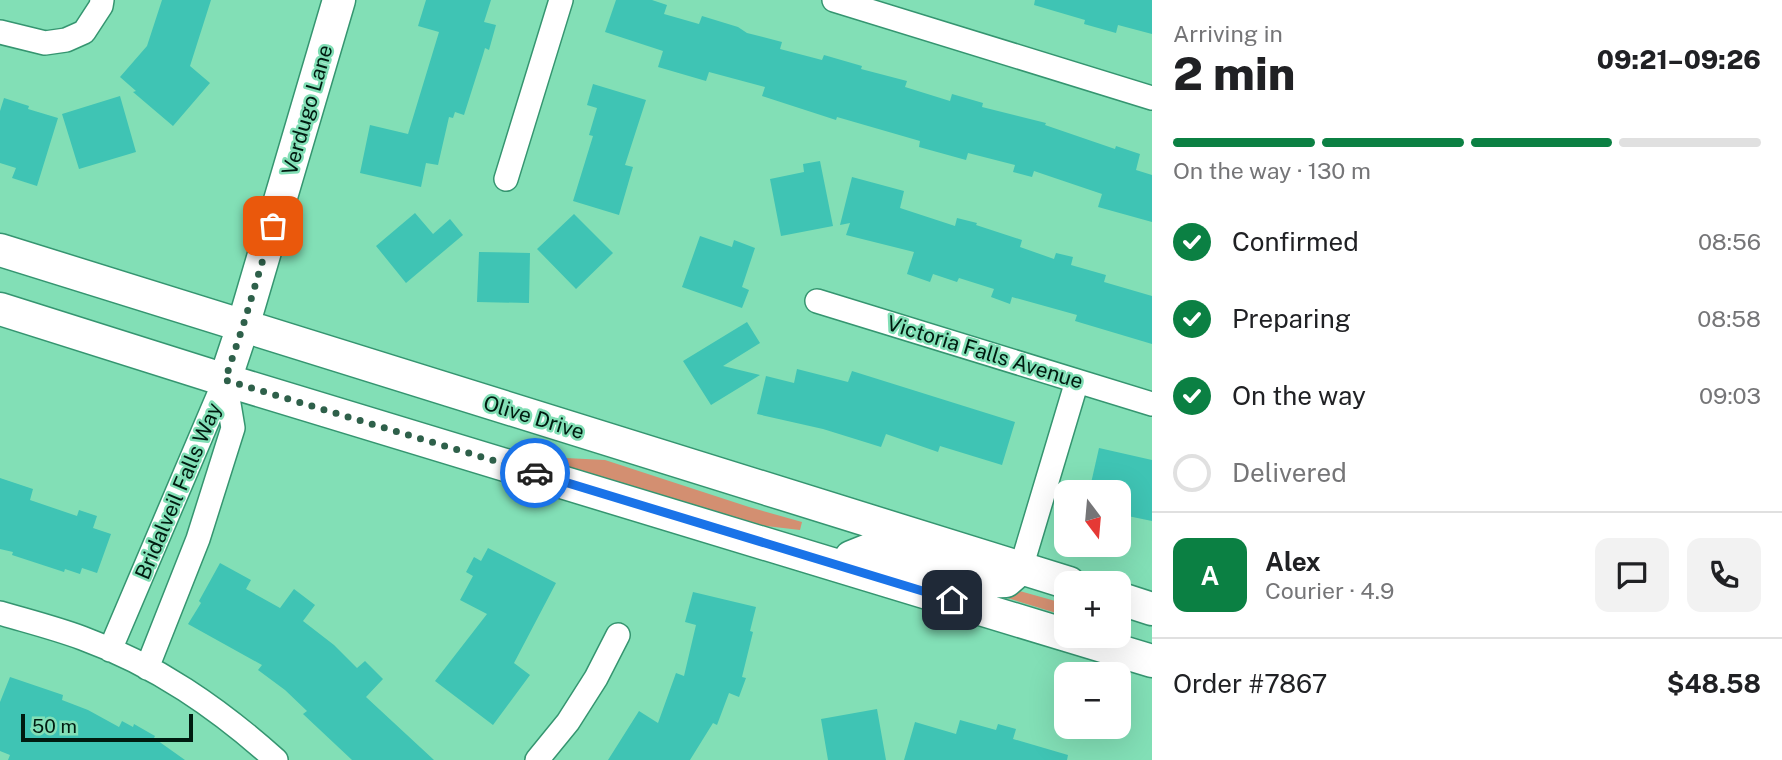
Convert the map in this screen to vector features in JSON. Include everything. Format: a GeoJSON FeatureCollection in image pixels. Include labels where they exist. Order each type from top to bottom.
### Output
{"type":"FeatureCollection","features":[{"type":"Feature","properties":{"kind":"main road","name":"Verdugo Lane"},"geometry":{"type":"LineString","coordinates":[[225,380],[339,0]]}},
{"type":"Feature","properties":{"kind":"main road","name":"Olive Drive"},"geometry":{"type":"LineString","coordinates":[[0,250],[1054,578]]}},
{"type":"Feature","properties":{"kind":"main road"},"geometry":{"type":"LineString","coordinates":[[0,309],[1054,631]]}},
{"type":"Feature","properties":{"kind":"main road"},"geometry":{"type":"LineString","coordinates":[[833,564],[866,551],[960,577],[989,582],[1006,581],[1021,568]]}},
{"type":"Feature","properties":{"kind":"main road"},"geometry":{"type":"LineString","coordinates":[[1131,602],[1152,609]]}},
{"type":"Feature","properties":{"kind":"main road"},"geometry":{"type":"LineString","coordinates":[[1107,648],[1152,662]]}},
{"type":"Feature","properties":{"kind":"street"},"geometry":{"type":"LineString","coordinates":[[0,33],[45,43],[66,40],[83,32],[103,0]]}},
{"type":"Feature","properties":{"kind":"street"},"geometry":{"type":"LineString","coordinates":[[506,179],[561,0]]}},
{"type":"Feature","properties":{"kind":"street"},"geometry":{"type":"LineString","coordinates":[[834,0],[1152,98]]}},
{"type":"Feature","properties":{"kind":"street","name":"Victoria Falls Avenue"},"geometry":{"type":"LineString","coordinates":[[817,301],[1152,404]]}},
{"type":"Feature","properties":{"kind":"street","name":"Bridalveil Falls Way"},"geometry":{"type":"LineString","coordinates":[[110,650],[225,380]]}},
{"type":"Feature","properties":{"kind":"street","name":"Bridalveil Falls Way"},"geometry":{"type":"LineString","coordinates":[[147,668],[198,539],[233,428],[225,380]]}},
{"type":"Feature","properties":{"kind":"street"},"geometry":{"type":"LineString","coordinates":[[1021,568],[1077,381]]}},
{"type":"Feature","properties":{"kind":"street"},"geometry":{"type":"LineString","coordinates":[[0,612],[82,638],[163,675],[208,704],[276,760]]}},
{"type":"Feature","properties":{"kind":"street"},"geometry":{"type":"LineString","coordinates":[[537,760],[568,722],[596,678],[618,635]]}},
{"type":"Feature","properties":{"kind":"shaded area"},"geometry":{"type":"Polygon","coordinates":[[[546,457],[605,460],[802,522],[800,530],[758,525],[541,463],[546,457]]]}},
{"type":"Feature","properties":{"kind":"shaded area"},"geometry":{"type":"Polygon","coordinates":[[[1009,588],[1054,601],[1054,612],[1004,597],[1009,588]]]}},
{"type":"Feature","properties":{"kind":"building"},"geometry":{"type":"Polygon","coordinates":[[[162,0],[211,0],[190,66],[210,83],[173,126],[133,92],[136,91],[120,77],[147,46],[162,0]]]}},
{"type":"Feature","properties":{"kind":"building"},"geometry":{"type":"Polygon","coordinates":[[[426,0],[491,0],[484,22],[496,25],[489,50],[485,48],[464,115],[455,112],[453,118],[449,117],[438,165],[426,163],[421,187],[360,173],[370,125],[408,134],[439,32],[418,26],[426,0]]]}},
{"type":"Feature","properties":{"kind":"building"},"geometry":{"type":"Polygon","coordinates":[[[616,0],[652,0],[667,5],[664,14],[699,24],[702,16],[738,27],[747,33],[782,42],[780,49],[822,60],[824,55],[862,66],[861,69],[907,81],[905,87],[950,101],[952,94],[983,103],[982,107],[1046,123],[1045,125],[1115,149],[1116,146],[1140,154],[1136,170],[1152,175],[1152,222],[1098,207],[1102,194],[1034,171],[1032,177],[1013,172],[1015,165],[968,153],[966,160],[919,147],[920,141],[837,117],[836,120],[762,96],[765,87],[709,72],[706,81],[658,67],[663,51],[605,32],[616,0]]]}},
{"type":"Feature","properties":{"kind":"building"},"geometry":{"type":"Polygon","coordinates":[[[1035,0],[1152,0],[1152,34],[1118,25],[1116,33],[1084,24],[1085,20],[1034,5],[1035,0]]]}},
{"type":"Feature","properties":{"kind":"building"},"geometry":{"type":"Polygon","coordinates":[[[593,84],[646,100],[625,165],[633,167],[619,215],[573,201],[593,136],[589,135],[597,108],[587,105],[593,84]]]}},
{"type":"Feature","properties":{"kind":"building"},"geometry":{"type":"Polygon","coordinates":[[[120,96],[136,152],[79,169],[62,114],[120,96]]]}},
{"type":"Feature","properties":{"kind":"building"},"geometry":{"type":"Polygon","coordinates":[[[4,98],[58,118],[37,186],[12,178],[16,168],[0,163],[0,111],[4,98]]]}},
{"type":"Feature","properties":{"kind":"building"},"geometry":{"type":"Polygon","coordinates":[[[820,161],[833,226],[781,236],[770,179],[804,172],[803,164],[820,161]]]}},
{"type":"Feature","properties":{"kind":"building"},"geometry":{"type":"Polygon","coordinates":[[[852,177],[904,191],[900,208],[955,226],[957,218],[977,223],[976,225],[1022,240],[1020,247],[1054,259],[1056,253],[1073,257],[1071,265],[1106,275],[1104,282],[1152,296],[1152,344],[1075,321],[1077,315],[1012,297],[1010,304],[991,297],[994,289],[959,278],[957,282],[933,274],[930,282],[907,274],[914,252],[846,235],[850,223],[840,225],[852,177]]]}},
{"type":"Feature","properties":{"kind":"building"},"geometry":{"type":"Polygon","coordinates":[[[415,213],[433,234],[450,219],[463,235],[406,283],[376,246],[415,213]]]}},
{"type":"Feature","properties":{"kind":"building"},"geometry":{"type":"Polygon","coordinates":[[[574,214],[613,253],[576,289],[537,249],[574,214]]]}},
{"type":"Feature","properties":{"kind":"building"},"geometry":{"type":"Polygon","coordinates":[[[700,236],[732,247],[734,240],[755,248],[742,287],[749,290],[742,308],[682,287],[700,236]]]}},
{"type":"Feature","properties":{"kind":"building"},"geometry":{"type":"Polygon","coordinates":[[[479,252],[530,253],[529,303],[477,302],[479,252]]]}},
{"type":"Feature","properties":{"kind":"building"},"geometry":{"type":"Polygon","coordinates":[[[747,322],[760,343],[723,366],[760,375],[711,405],[683,361],[747,322]]]}},
{"type":"Feature","properties":{"kind":"building"},"geometry":{"type":"Polygon","coordinates":[[[797,369],[848,382],[852,371],[1015,422],[1002,465],[940,446],[938,452],[886,434],[881,447],[823,429],[757,414],[766,376],[794,383],[797,369]]]}},
{"type":"Feature","properties":{"kind":"building"},"geometry":{"type":"Polygon","coordinates":[[[1099,448],[1152,460],[1152,521],[1131,517],[1131,480],[1092,480],[1099,448]]]}},
{"type":"Feature","properties":{"kind":"building"},"geometry":{"type":"Polygon","coordinates":[[[0,478],[33,489],[30,500],[77,516],[79,510],[97,516],[93,528],[111,534],[97,573],[82,568],[80,574],[65,569],[64,572],[0,549],[0,478]]]}},
{"type":"Feature","properties":{"kind":"building"},"geometry":{"type":"Polygon","coordinates":[[[488,548],[556,583],[514,663],[530,675],[493,725],[435,681],[487,614],[460,600],[473,576],[466,572],[474,557],[481,561],[488,548]]]}},
{"type":"Feature","properties":{"kind":"building"},"geometry":{"type":"Polygon","coordinates":[[[220,563],[251,580],[246,589],[280,608],[294,589],[315,605],[303,621],[334,645],[357,668],[365,661],[383,679],[366,697],[434,760],[352,760],[303,714],[307,711],[258,670],[262,665],[188,624],[220,563]]]}},
{"type":"Feature","properties":{"kind":"building"},"geometry":{"type":"Polygon","coordinates":[[[693,592],[756,607],[742,677],[746,678],[739,697],[729,693],[717,725],[713,723],[690,760],[608,760],[639,711],[658,723],[676,673],[684,676],[696,625],[685,622],[693,592]]]}},
{"type":"Feature","properties":{"kind":"building"},"geometry":{"type":"Polygon","coordinates":[[[10,677],[63,695],[62,700],[119,727],[122,721],[133,727],[134,724],[155,736],[154,738],[185,760],[8,760],[10,755],[0,751],[0,702],[10,677]]]}},
{"type":"Feature","properties":{"kind":"building"},"geometry":{"type":"Polygon","coordinates":[[[877,709],[886,760],[828,760],[821,719],[877,709]]]}},
{"type":"Feature","properties":{"kind":"building"},"geometry":{"type":"Polygon","coordinates":[[[960,720],[996,730],[998,724],[1016,729],[1013,739],[1068,755],[1067,760],[904,760],[915,722],[956,734],[960,720]]]}},
{"type":"Feature","properties":{"kind":"way so far"},"geometry":{"type":"LineString","coordinates":[[273,226],[225,380],[535,473]]}},
{"type":"Feature","properties":{"kind":"route"},"geometry":{"type":"LineString","coordinates":[[535,473],[952,600]]}}]}
